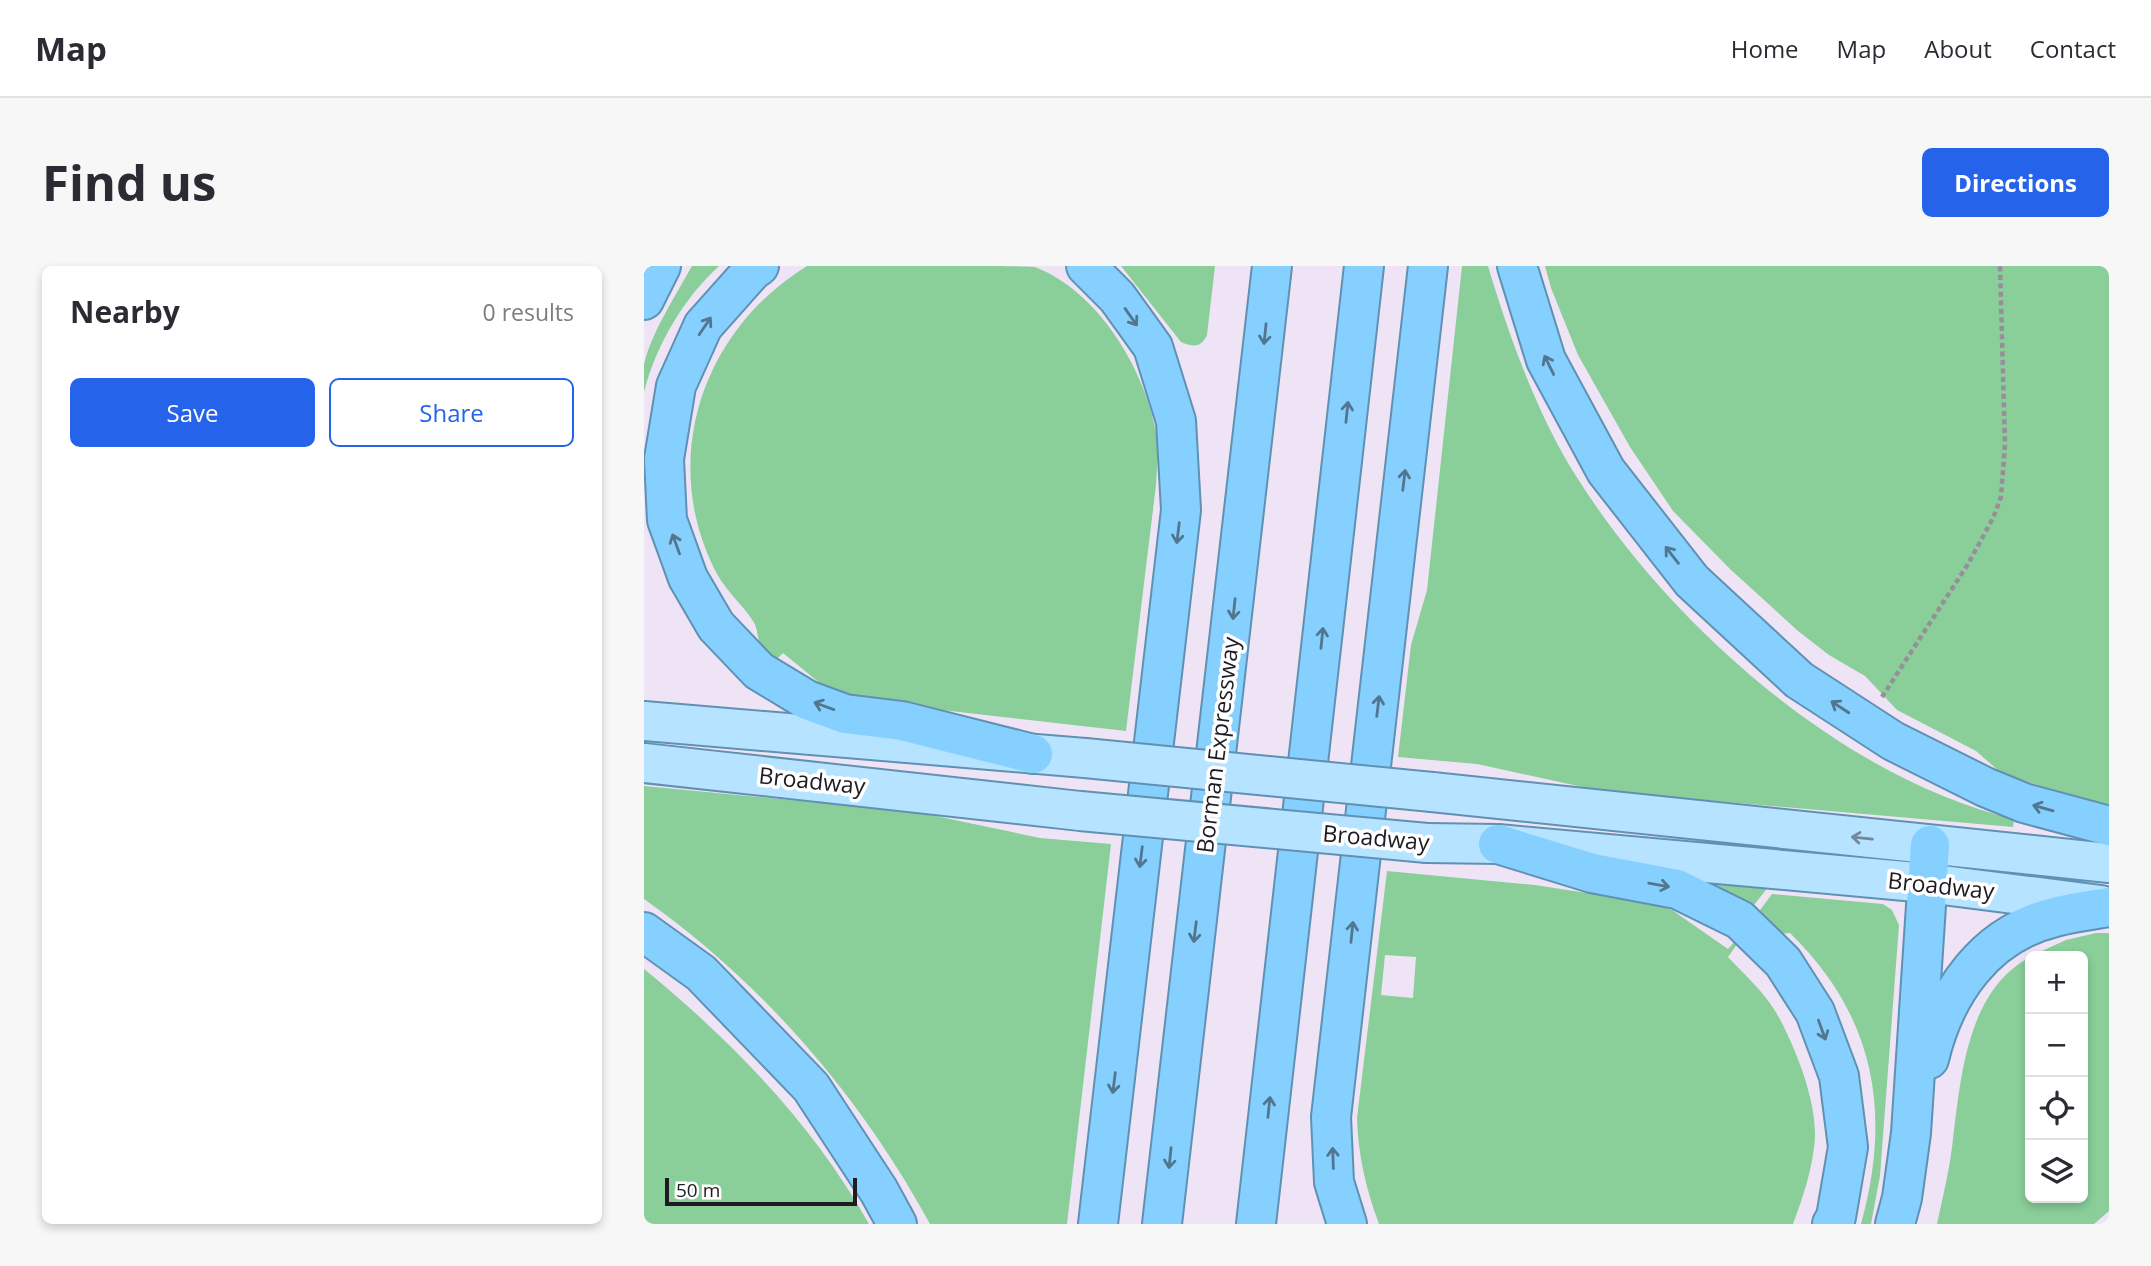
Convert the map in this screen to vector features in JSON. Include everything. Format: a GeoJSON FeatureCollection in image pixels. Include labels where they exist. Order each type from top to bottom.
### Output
{"type":"FeatureCollection","features":[{"type":"Feature","properties":{"kind":"highway"},"geometry":{"type":"LineString","coordinates":[[644,300],[661,266]]}},
{"type":"Feature","properties":{"kind":"highway"},"geometry":{"type":"LineString","coordinates":[[759,266],[703,326],[676,386],[664,459],[667,520],[688,578],[716,626],[759,671],[807,700],[845,714],[902,721],[1033,754]]}},
{"type":"Feature","properties":{"kind":"highway"},"geometry":{"type":"LineString","coordinates":[[1086,266],[1117,297],[1153,347],[1176,421],[1181,510],[1098,1224]]}},
{"type":"Feature","properties":{"kind":"highway","name":"Borman Expressway"},"geometry":{"type":"LineString","coordinates":[[1162,1224],[1272,266]]}},
{"type":"Feature","properties":{"kind":"highway"},"geometry":{"type":"LineString","coordinates":[[1256,1224],[1364,266]]}},
{"type":"Feature","properties":{"kind":"highway"},"geometry":{"type":"LineString","coordinates":[[1347,1224],[1334,1182],[1331,1116],[1428,266]]}},
{"type":"Feature","properties":{"kind":"highway"},"geometry":{"type":"LineString","coordinates":[[1517,266],[1546,360],[1606,471],[1692,581],[1799,680],[1893,741],[1985,788],[2024,803],[2109,826]]}},
{"type":"Feature","properties":{"kind":"highway"},"geometry":{"type":"LineString","coordinates":[[1498,844],[1592,873],[1677,889],[1740,920],[1783,962],[1815,1012],[1839,1076],[1848,1147],[1836,1217],[1832,1224]]}},
{"type":"Feature","properties":{"kind":"highway"},"geometry":{"type":"LineString","coordinates":[[1895,1224],[1902,1198],[1911,1133],[1930,845]]}},
{"type":"Feature","properties":{"kind":"highway"},"geometry":{"type":"LineString","coordinates":[[1911,1133],[1933,1040],[1955,991],[1986,951],[2022,929],[2043,921],[2109,907]]}},
{"type":"Feature","properties":{"kind":"highway"},"geometry":{"type":"LineString","coordinates":[[644,932],[701,973],[811,1087],[879,1191],[897,1224]]}},
{"type":"Feature","properties":{"kind":"main road","name":"Broadway"},"geometry":{"type":"LineString","coordinates":[[644,721],[1085,758],[2109,863]]}},
{"type":"Feature","properties":{"kind":"main road","name":"Broadway"},"geometry":{"type":"LineString","coordinates":[[644,763],[1080,811],[1427,843],[1498,844],[1927,883],[2109,907]]}},
{"type":"Feature","properties":{"kind":"path"},"geometry":{"type":"LineString","coordinates":[[1866,724],[1968,564],[1993,518],[2001,497],[2005,445],[2000,266]]}},
{"type":"Feature","properties":{"kind":"green space"},"geometry":{"type":"Polygon","coordinates":[[[692,266],[719,266],[694,293],[673,323],[656,357],[644,392],[647,353],[692,266]]]}},
{"type":"Feature","properties":{"kind":"green space"},"geometry":{"type":"Polygon","coordinates":[[[807,266],[1035,267],[1078,293],[1113,333],[1128,355],[1149,403],[1157,449],[1156,485],[1126,731],[881,703],[822,685],[783,653],[773,663],[765,653],[753,621],[717,574],[700,531],[691,488],[692,444],[700,402],[716,362],[740,326],[770,293],[807,266]]]}},
{"type":"Feature","properties":{"kind":"green space"},"geometry":{"type":"Polygon","coordinates":[[[1121,266],[1215,266],[1207,335],[1202,342],[1193,345],[1181,342],[1121,266]]]}},
{"type":"Feature","properties":{"kind":"green space"},"geometry":{"type":"Polygon","coordinates":[[[1462,266],[1488,266],[1525,374],[1549,427],[1576,476],[1614,532],[1659,586],[1710,639],[1765,688],[1824,731],[1886,769],[1950,799],[2014,819],[2013,827],[1601,791],[1477,764],[1398,757],[1411,645],[1427,590],[1462,266]]]}},
{"type":"Feature","properties":{"kind":"green space"},"geometry":{"type":"Polygon","coordinates":[[[1545,266],[2109,266],[2109,807],[2000,772],[1976,751],[1897,710],[1865,676],[1829,655],[1798,631],[1730,569],[1673,511],[1630,447],[1578,355],[1545,266]]]}},
{"type":"Feature","properties":{"kind":"green space"},"geometry":{"type":"Polygon","coordinates":[[[644,786],[896,810],[1040,838],[1111,844],[1067,1224],[930,1224],[873,1131],[805,1045],[729,967],[644,899],[644,786]]]}},
{"type":"Feature","properties":{"kind":"green space"},"geometry":{"type":"Polygon","coordinates":[[[1387,871],[1535,885],[1651,903],[1672,910],[1728,949],[1738,938],[1740,940],[1728,957],[1766,998],[1784,1027],[1808,1090],[1815,1136],[1813,1158],[1793,1224],[1379,1224],[1364,1172],[1357,1118],[1387,871]],[[1385,955],[1381,995],[1413,998],[1416,957],[1385,955]]]}},
{"type":"Feature","properties":{"kind":"green space"},"geometry":{"type":"Polygon","coordinates":[[[1714,881],[1769,886],[1747,914],[1712,892],[1714,881]]]}},
{"type":"Feature","properties":{"kind":"green space"},"geometry":{"type":"Polygon","coordinates":[[[1772,894],[1883,904],[1892,910],[1899,925],[1880,1176],[1871,1224],[1861,1224],[1875,1143],[1875,1105],[1869,1068],[1858,1032],[1841,998],[1819,965],[1790,933],[1780,934],[1754,918],[1772,894]]]}},
{"type":"Feature","properties":{"kind":"green space"},"geometry":{"type":"Polygon","coordinates":[[[2109,933],[2109,1211],[2094,1224],[1937,1224],[1950,1161],[1964,1063],[1971,1037],[1980,1013],[1993,991],[2009,972],[2025,961],[2025,1203],[2088,1203],[2088,951],[2042,951],[2066,940],[2109,933]]]}},
{"type":"Feature","properties":{"kind":"green space"},"geometry":{"type":"Polygon","coordinates":[[[644,969],[708,1025],[768,1086],[823,1152],[869,1224],[644,1224],[644,969]]]}}]}
